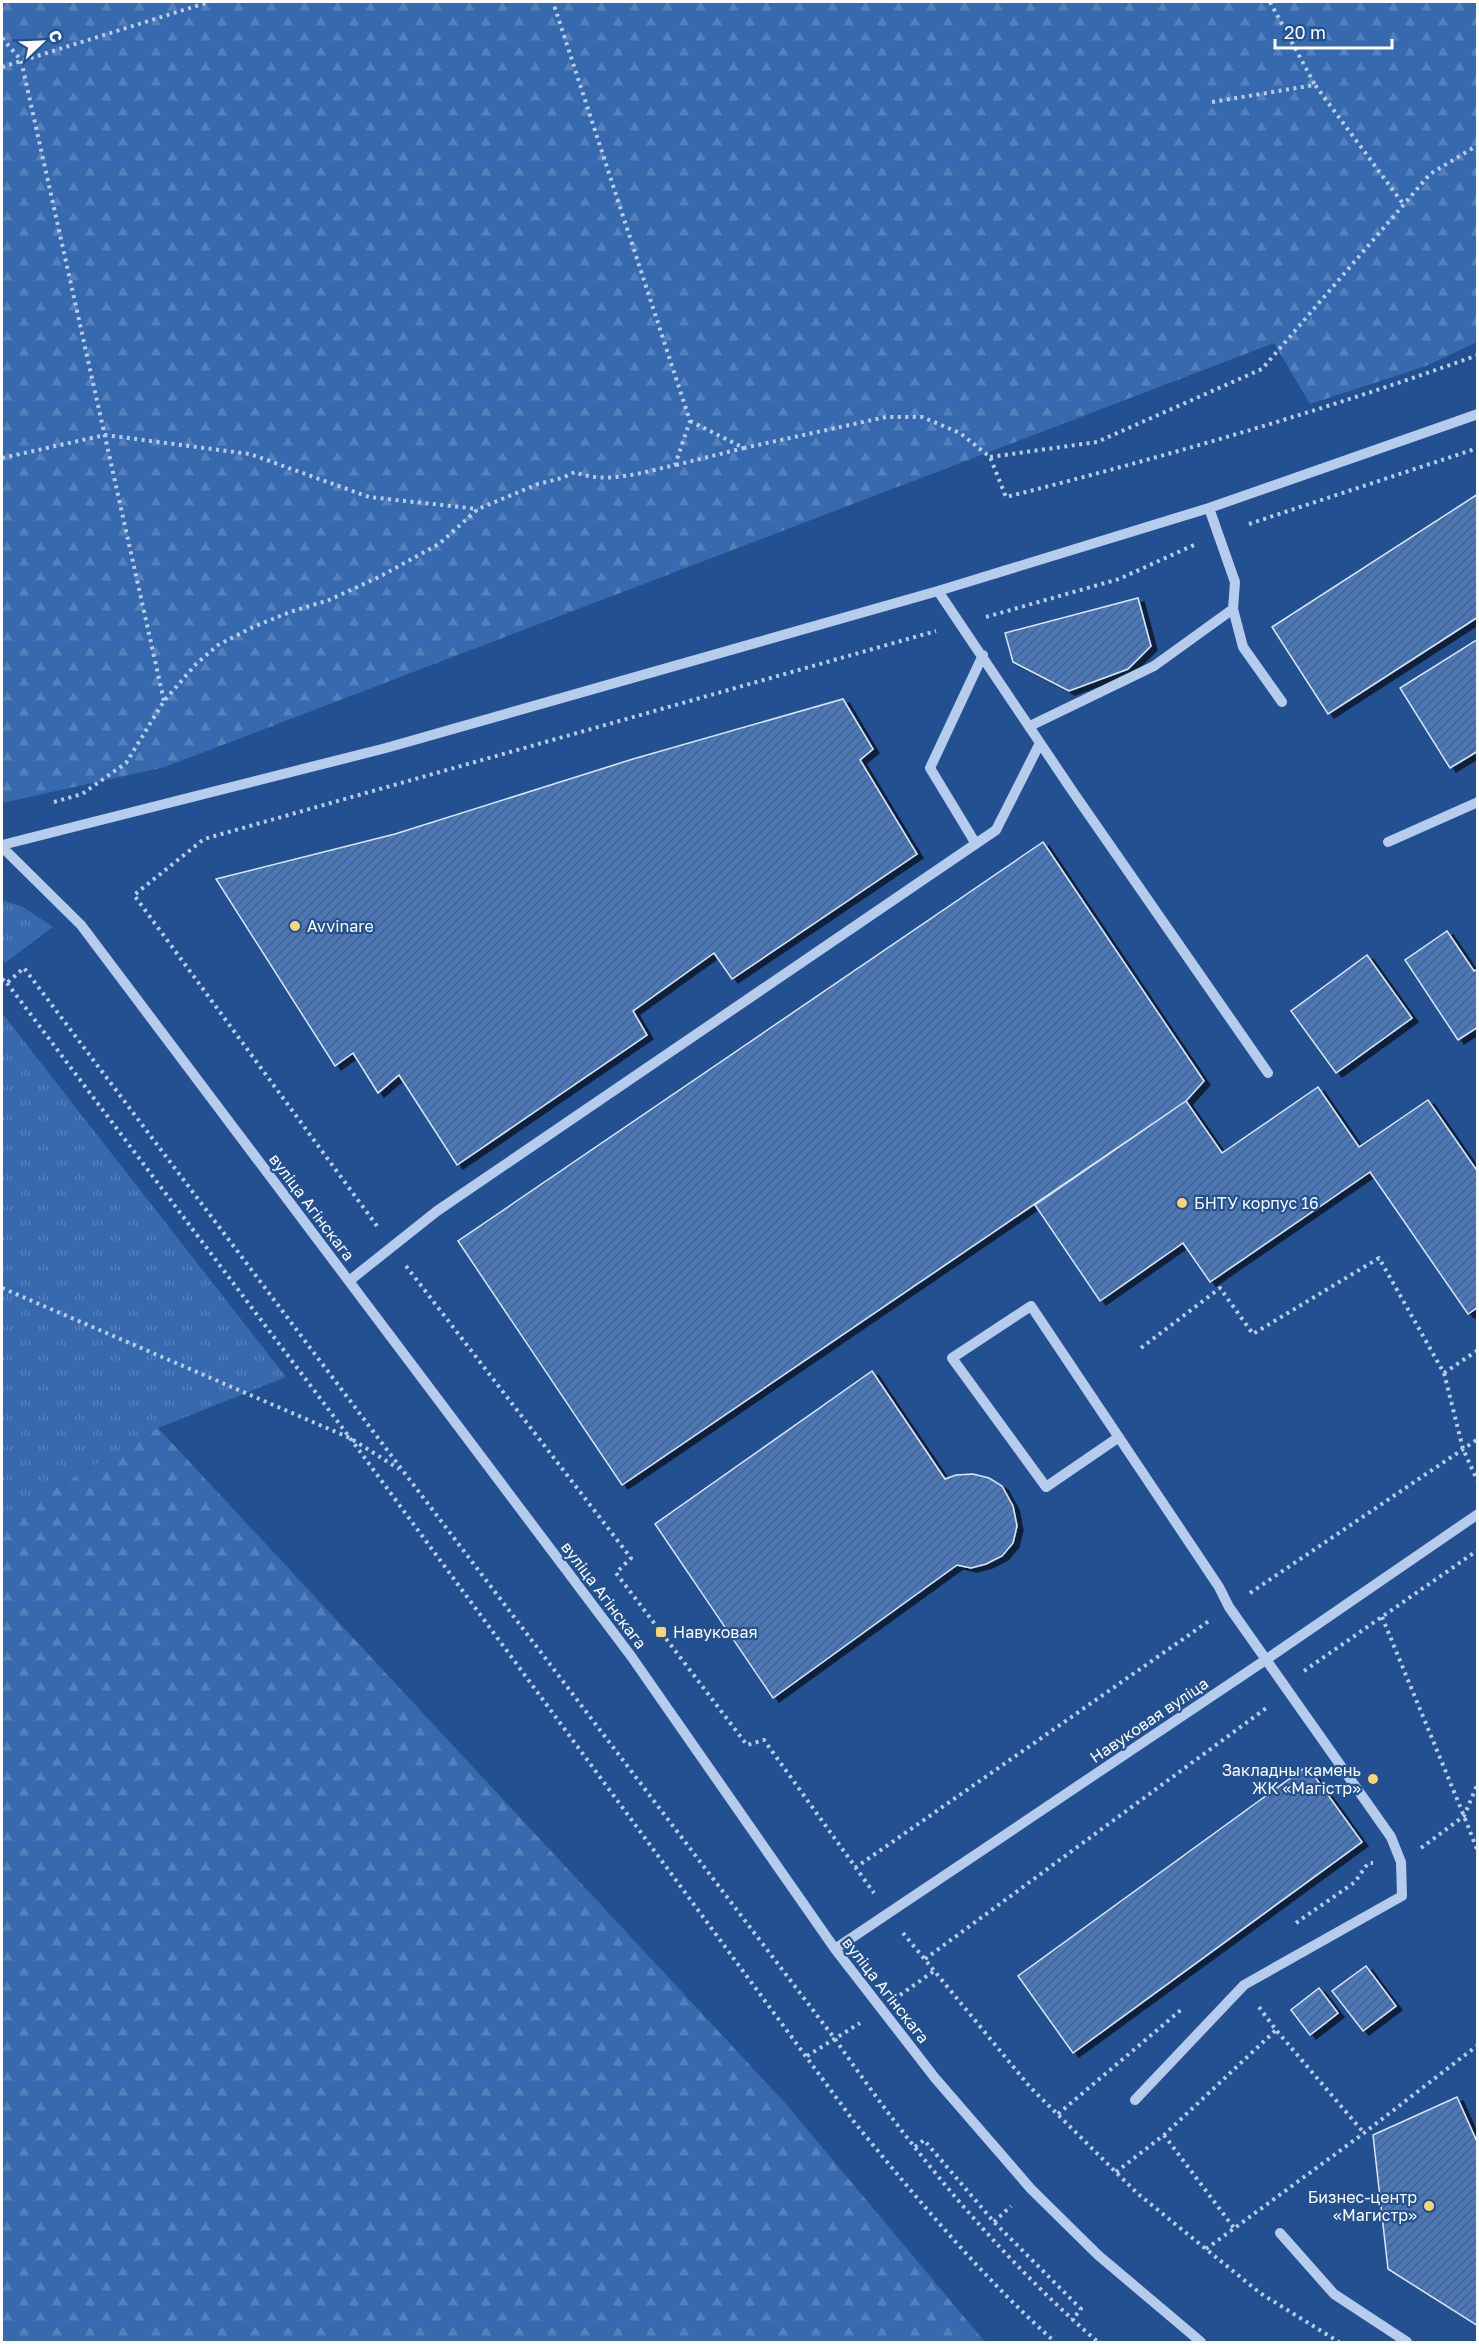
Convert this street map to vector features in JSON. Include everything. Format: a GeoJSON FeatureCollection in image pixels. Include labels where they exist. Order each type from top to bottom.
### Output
{"type":"FeatureCollection","features":[{"type":"Feature","properties":{"kind":"street"},"geometry":{"type":"LineString","coordinates":[[2,846],[386,748],[938,591],[1209,508],[1478,414]]}},
{"type":"Feature","properties":{"kind":"street"},"geometry":{"type":"LineString","coordinates":[[1209,508],[1235,582],[1233,609],[1243,647],[1282,702]]}},
{"type":"Feature","properties":{"kind":"street"},"geometry":{"type":"LineString","coordinates":[[938,591],[1040,743],[1268,1072]]}},
{"type":"Feature","properties":{"kind":"street"},"geometry":{"type":"LineString","coordinates":[[1030,726],[1154,666],[1233,609]]}},
{"type":"Feature","properties":{"kind":"street"},"geometry":{"type":"LineString","coordinates":[[976,844],[930,768],[982,655]]}},
{"type":"Feature","properties":{"kind":"street"},"geometry":{"type":"LineString","coordinates":[[349,1281],[437,1210],[996,830],[1040,743]]}},
{"type":"Feature","properties":{"kind":"street"},"geometry":{"type":"LineString","coordinates":[[1388,842],[1478,802]]}},
{"type":"Feature","properties":{"kind":"street","name":"вуліца Агінскага"},"geometry":{"type":"LineString","coordinates":[[2,846],[81,925],[631,1656],[834,1949],[935,2078],[1030,2189],[1098,2255],[1201,2343]]}},
{"type":"Feature","properties":{"kind":"street"},"geometry":{"type":"LineString","coordinates":[[1119,1437],[1046,1487],[952,1358],[1031,1306],[1119,1437],[1219,1587],[1229,1607],[1391,1837],[1401,1862],[1402,1896],[1244,1985],[1134,2100]]}},
{"type":"Feature","properties":{"kind":"street","name":"Навуковая вуліца"},"geometry":{"type":"LineString","coordinates":[[834,1949],[1267,1659],[1478,1514]]}},
{"type":"Feature","properties":{"kind":"street"},"geometry":{"type":"LineString","coordinates":[[1280,2233],[1334,2294],[1407,2343]]}},
{"type":"Feature","properties":{"kind":"path"},"geometry":{"type":"LineString","coordinates":[[2,67],[209,2]]}},
{"type":"Feature","properties":{"kind":"path"},"geometry":{"type":"LineString","coordinates":[[553,2],[690,421],[675,465]]}},
{"type":"Feature","properties":{"kind":"path"},"geometry":{"type":"LineString","coordinates":[[1270,2],[1315,85],[1404,205]]}},
{"type":"Feature","properties":{"kind":"path"},"geometry":{"type":"LineString","coordinates":[[2,38],[21,60],[164,701]]}},
{"type":"Feature","properties":{"kind":"path"},"geometry":{"type":"LineString","coordinates":[[1212,102],[1315,85]]}},
{"type":"Feature","properties":{"kind":"path"},"geometry":{"type":"LineString","coordinates":[[990,457],[1097,442],[1262,369],[1430,174],[1478,145]]}},
{"type":"Feature","properties":{"kind":"path"},"geometry":{"type":"LineString","coordinates":[[50,804],[82,794],[126,763],[164,701],[196,664],[219,645],[254,627],[290,612],[329,600],[379,576],[439,544],[478,509],[538,484],[575,472],[586,477],[609,477],[675,465],[886,417],[922,417],[960,433],[990,457],[1006,497],[1141,463],[1396,384],[1478,355]]}},
{"type":"Feature","properties":{"kind":"path"},"geometry":{"type":"LineString","coordinates":[[690,421],[744,448]]}},
{"type":"Feature","properties":{"kind":"path"},"geometry":{"type":"LineString","coordinates":[[2,458],[105,435],[250,454],[369,498],[478,509]]}},
{"type":"Feature","properties":{"kind":"path"},"geometry":{"type":"LineString","coordinates":[[134,896],[204,839],[1119,579],[1217,535],[1478,448]]}},
{"type":"Feature","properties":{"kind":"path"},"geometry":{"type":"LineString","coordinates":[[7,983],[24,968],[915,2147],[988,2236],[1098,2343]]}},
{"type":"Feature","properties":{"kind":"path"},"geometry":{"type":"LineString","coordinates":[[2,979],[350,1438],[855,2123],[976,2265],[1055,2343]]}},
{"type":"Feature","properties":{"kind":"path"},"geometry":{"type":"LineString","coordinates":[[1142,1348],[1220,1288],[1253,1334],[1379,1258],[1444,1373],[1463,1449],[1478,1482]]}},
{"type":"Feature","properties":{"kind":"path"},"geometry":{"type":"LineString","coordinates":[[2,1288],[350,1438],[403,1471]]}},
{"type":"Feature","properties":{"kind":"path"},"geometry":{"type":"LineString","coordinates":[[1444,1373],[1478,1350]]}},
{"type":"Feature","properties":{"kind":"path"},"geometry":{"type":"LineString","coordinates":[[631,1558],[616,1574],[747,1745],[764,1740],[855,1868],[1229,1607],[1478,1439]]}},
{"type":"Feature","properties":{"kind":"path"},"geometry":{"type":"LineString","coordinates":[[924,1959],[1269,1706],[1285,1684],[1478,1550]]}},
{"type":"Feature","properties":{"kind":"path"},"geometry":{"type":"LineString","coordinates":[[1382,1617],[1478,1852]]}},
{"type":"Feature","properties":{"kind":"path"},"geometry":{"type":"LineString","coordinates":[[888,1913],[1030,2087],[1137,2193],[1260,2293],[1339,2343]]}},
{"type":"Feature","properties":{"kind":"path"},"geometry":{"type":"LineString","coordinates":[[1244,1985],[1276,2030],[1364,2133]]}},
{"type":"Feature","properties":{"kind":"path"},"geometry":{"type":"LineString","coordinates":[[1116,2172],[1164,2135],[1276,2030]]}},
{"type":"Feature","properties":{"kind":"path"},"geometry":{"type":"LineString","coordinates":[[1206,2249],[1364,2133],[1478,2045]]}},
{"type":"Feature","properties":{"kind":"path"},"geometry":{"type":"LineString","coordinates":[[1164,2135],[1234,2228]]}},
{"type":"Feature","properties":{"kind":"path"},"geometry":{"type":"LineString","coordinates":[[915,2147],[924,2140],[994,2222],[1081,2309],[1072,2320]]}},
{"type":"Feature","properties":{"kind":"green space"},"geometry":{"type":"Polygon","coordinates":[[[2,2],[1477,2],[1477,342],[1426,366],[1310,404],[1274,343],[165,767],[2,803],[2,2]]]}},
{"type":"Feature","properties":{"kind":"green space"},"geometry":{"type":"Polygon","coordinates":[[[2,900],[23,907],[53,927],[5,963],[2,959],[2,900]]]}},
{"type":"Feature","properties":{"kind":"green space"},"geometry":{"type":"Polygon","coordinates":[[[2,1013],[286,1377],[158,1428],[2,1520],[2,1013]]]}},
{"type":"Feature","properties":{"kind":"green space"},"geometry":{"type":"Polygon","coordinates":[[[158,1428],[786,2104],[985,2342],[2,2342],[2,1520],[158,1428]]]}},
{"type":"Feature","properties":{"kind":"building"},"geometry":{"type":"Polygon","coordinates":[[[1478,494],[1478,617],[1328,714],[1272,627],[1478,494]]]}},
{"type":"Feature","properties":{"kind":"building"},"geometry":{"type":"Polygon","coordinates":[[[1138,598],[1151,646],[1128,669],[1069,691],[1013,662],[1005,633],[1138,598]]]}},
{"type":"Feature","properties":{"kind":"building"},"geometry":{"type":"Polygon","coordinates":[[[1478,639],[1478,751],[1450,768],[1400,688],[1478,639]]]}},
{"type":"Feature","properties":{"kind":"building"},"geometry":{"type":"Polygon","coordinates":[[[843,699],[873,749],[860,760],[917,854],[732,979],[714,953],[633,1011],[647,1035],[457,1165],[399,1075],[378,1093],[353,1053],[335,1066],[216,879],[395,834],[633,759],[843,699]]]}},
{"type":"Feature","properties":{"kind":"building"},"geometry":{"type":"Polygon","coordinates":[[[1043,842],[1204,1081],[1186,1101],[622,1485],[458,1241],[1043,842]]]}},
{"type":"Feature","properties":{"kind":"building"},"geometry":{"type":"Polygon","coordinates":[[[1447,931],[1474,971],[1478,969],[1478,1027],[1458,1040],[1405,960],[1447,931]]]}},
{"type":"Feature","properties":{"kind":"building"},"geometry":{"type":"Polygon","coordinates":[[[1367,955],[1412,1018],[1336,1073],[1291,1011],[1367,955]]]}},
{"type":"Feature","properties":{"kind":"building","name":"БНТУ корпус 16"},"geometry":{"type":"Polygon","coordinates":[[[1318,1087],[1359,1147],[1428,1100],[1478,1172],[1478,1307],[1468,1314],[1370,1172],[1210,1282],[1183,1243],[1100,1301],[1035,1205],[1186,1101],[1222,1153],[1318,1087]]]}},
{"type":"Feature","properties":{"kind":"building"},"geometry":{"type":"Polygon","coordinates":[[[872,1371],[945,1479],[956,1475],[973,1474],[989,1478],[1002,1486],[1013,1506],[1017,1526],[1013,1543],[1002,1556],[986,1564],[971,1568],[957,1565],[773,1698],[655,1524],[872,1371]]]}},
{"type":"Feature","properties":{"kind":"building"},"geometry":{"type":"Polygon","coordinates":[[[1307,1766],[1362,1842],[1073,2053],[1018,1976],[1307,1766]]]}},
{"type":"Feature","properties":{"kind":"building"},"geometry":{"type":"Polygon","coordinates":[[[1366,1966],[1396,2006],[1363,2031],[1332,1991],[1366,1966]]]}},
{"type":"Feature","properties":{"kind":"building"},"geometry":{"type":"Polygon","coordinates":[[[1319,1988],[1338,2013],[1310,2035],[1291,2010],[1319,1988]]]}},
{"type":"Feature","properties":{"kind":"building","name":"Бизнес-центр «Магистр»"},"geometry":{"type":"Polygon","coordinates":[[[1457,2097],[1478,2144],[1478,2326],[1388,2269],[1373,2135],[1457,2097]]]}},
{"type":"Feature","properties":{"kind":"place","name":"Avvinare"},"geometry":{"type":"Point","coordinates":[295,926]}},
{"type":"Feature","properties":{"kind":"place","name":"БНТУ корпус 16"},"geometry":{"type":"Point","coordinates":[1182,1203]}},
{"type":"Feature","properties":{"kind":"place","name":"Навуковая"},"geometry":{"type":"Point","coordinates":[661,1632]}},
{"type":"Feature","properties":{"kind":"place","name":"Закладны камень ЖК «Магістр»"},"geometry":{"type":"Point","coordinates":[1373,1779]}},
{"type":"Feature","properties":{"kind":"place","name":"Бизнес-центр «Магистр»"},"geometry":{"type":"Point","coordinates":[1429,2206]}}]}
